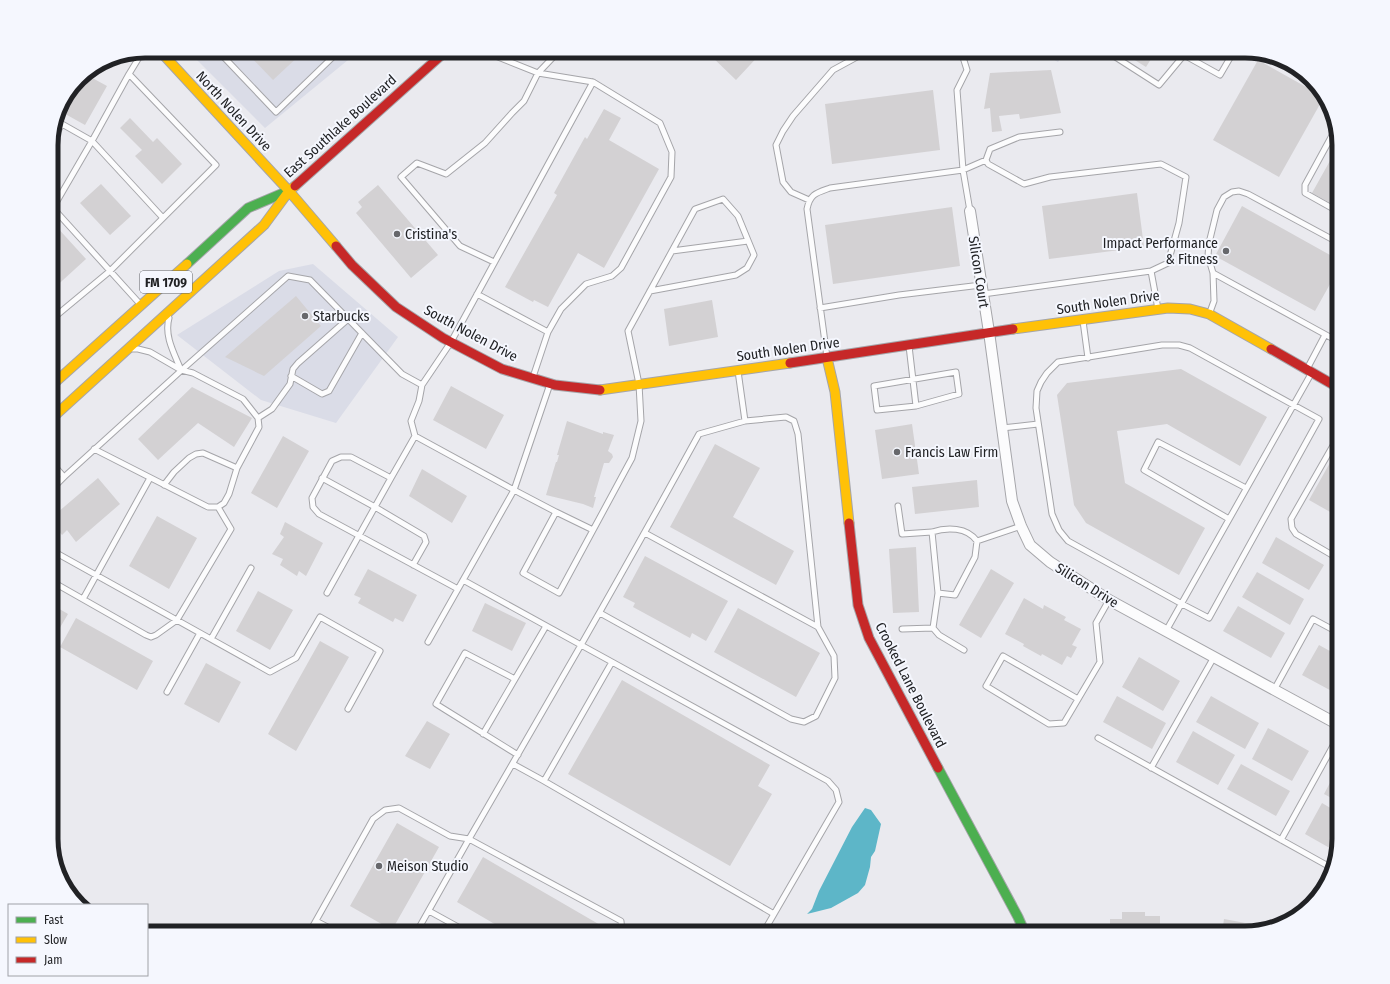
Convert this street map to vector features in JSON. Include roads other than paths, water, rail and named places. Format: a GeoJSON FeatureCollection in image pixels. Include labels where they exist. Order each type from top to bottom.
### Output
{"type":"FeatureCollection","features":[{"type":"Feature","properties":{"kind":"street","name":"North Nolen Drive"},"geometry":{"type":"LineString","coordinates":[[166,58],[289,191]]}},
{"type":"Feature","properties":{"kind":"street","name":"East Southlake Boulevard"},"geometry":{"type":"LineString","coordinates":[[58,413],[264,225],[289,191],[438,58]]}},
{"type":"Feature","properties":{"kind":"street","name":"East Southlake Boulevard"},"geometry":{"type":"LineString","coordinates":[[58,380],[248,208],[289,191]]}},
{"type":"Feature","properties":{"kind":"street","name":"South Nolen Drive"},"geometry":{"type":"LineString","coordinates":[[289,191],[352,265],[396,307],[451,342],[502,369],[550,383],[603,390],[827,358],[989,332],[1168,308],[1190,309],[1209,314],[1332,384]]}},
{"type":"Feature","properties":{"kind":"street","name":"Silicon Court"},"geometry":{"type":"LineString","coordinates":[[970,211],[989,332]]}},
{"type":"Feature","properties":{"kind":"street","name":"Silicon Drive"},"geometry":{"type":"LineString","coordinates":[[989,332],[1012,502],[1030,545],[1050,562],[1109,600],[1332,721]]}},
{"type":"Feature","properties":{"kind":"street","name":"Crooked Lane Boulevard"},"geometry":{"type":"LineString","coordinates":[[827,358],[835,392],[858,605],[869,638],[1022,926]]}},
{"type":"Feature","properties":{"kind":"lane"},"geometry":{"type":"LineString","coordinates":[[225,58],[276,112],[332,58]]}},
{"type":"Feature","properties":{"kind":"lane"},"geometry":{"type":"LineString","coordinates":[[500,58],[538,73],[592,82],[660,123],[672,152],[671,177],[621,268],[612,276],[586,284],[561,309],[548,332],[533,378]]}},
{"type":"Feature","properties":{"kind":"lane"},"geometry":{"type":"LineString","coordinates":[[494,262],[460,246],[401,177],[417,163],[446,174],[485,144],[524,101],[538,73],[552,58]]}},
{"type":"Feature","properties":{"kind":"lane"},"geometry":{"type":"LineString","coordinates":[[809,200],[791,192],[782,182],[776,145],[782,131],[793,116],[833,70],[855,58]]}},
{"type":"Feature","properties":{"kind":"lane"},"geometry":{"type":"LineString","coordinates":[[963,58],[967,70],[957,90],[963,170],[970,211]]}},
{"type":"Feature","properties":{"kind":"lane"},"geometry":{"type":"LineString","coordinates":[[1117,58],[1159,85],[1182,58]]}},
{"type":"Feature","properties":{"kind":"lane"},"geometry":{"type":"LineString","coordinates":[[1194,58],[1220,75],[1230,58]]}},
{"type":"Feature","properties":{"kind":"lane"},"geometry":{"type":"LineString","coordinates":[[58,199],[138,59]]}},
{"type":"Feature","properties":{"kind":"lane"},"geometry":{"type":"LineString","coordinates":[[58,314],[110,271],[216,165],[129,74]]}},
{"type":"Feature","properties":{"kind":"lane"},"geometry":{"type":"LineString","coordinates":[[327,593],[415,436],[411,421],[419,401],[422,385],[451,342],[592,82]]}},
{"type":"Feature","properties":{"kind":"lane"},"geometry":{"type":"LineString","coordinates":[[60,127],[62,124],[92,141],[163,218]]}},
{"type":"Feature","properties":{"kind":"lane"},"geometry":{"type":"LineString","coordinates":[[827,358],[807,209],[809,200],[816,193],[830,188],[963,170],[986,160],[990,149],[1019,137],[1060,132]]}},
{"type":"Feature","properties":{"kind":"lane"},"geometry":{"type":"LineString","coordinates":[[1331,138],[1305,186],[1305,193],[1332,208]]}},
{"type":"Feature","properties":{"kind":"lane"},"geometry":{"type":"LineString","coordinates":[[820,308],[899,295],[982,290],[1151,270],[1168,263],[1179,223],[1186,177],[1161,164],[1050,177],[1024,184],[988,164],[986,160]]}},
{"type":"Feature","properties":{"kind":"lane"},"geometry":{"type":"LineString","coordinates":[[1209,314],[1214,302],[1213,272],[1208,256],[1209,243],[1217,210],[1224,197],[1232,192],[1239,191],[1248,194],[1332,239]]}},
{"type":"Feature","properties":{"kind":"lane"},"geometry":{"type":"LineString","coordinates":[[556,512],[523,573],[559,593],[632,458],[641,421],[639,384],[628,331],[695,209],[723,199],[738,216],[754,255],[747,268],[736,275],[650,291]]}},
{"type":"Feature","properties":{"kind":"lane"},"geometry":{"type":"LineString","coordinates":[[58,214],[141,305]]}},
{"type":"Feature","properties":{"kind":"lane"},"geometry":{"type":"LineString","coordinates":[[672,251],[748,241]]}},
{"type":"Feature","properties":{"kind":"lane"},"geometry":{"type":"LineString","coordinates":[[1151,270],[1159,310]]}},
{"type":"Feature","properties":{"kind":"lane"},"geometry":{"type":"LineString","coordinates":[[1213,272],[1332,338]]}},
{"type":"Feature","properties":{"kind":"lane"},"geometry":{"type":"LineString","coordinates":[[58,483],[181,370],[288,276],[310,280],[402,374],[422,385]]}},
{"type":"Feature","properties":{"kind":"lane"},"geometry":{"type":"LineString","coordinates":[[477,294],[548,332]]}},
{"type":"Feature","properties":{"kind":"lane"},"geometry":{"type":"LineString","coordinates":[[172,309],[167,326],[168,335],[181,370]]}},
{"type":"Feature","properties":{"kind":"lane"},"geometry":{"type":"LineString","coordinates":[[258,418],[272,409],[290,384],[293,369],[298,363],[348,319]]}},
{"type":"Feature","properties":{"kind":"lane"},"geometry":{"type":"LineString","coordinates":[[1083,320],[1088,358]]}},
{"type":"Feature","properties":{"kind":"lane"},"geometry":{"type":"LineString","coordinates":[[291,376],[322,394],[329,391],[362,333]]}},
{"type":"Feature","properties":{"kind":"lane"},"geometry":{"type":"LineString","coordinates":[[1166,631],[1294,405],[1325,335]]}},
{"type":"Feature","properties":{"kind":"lane"},"geometry":{"type":"LineString","coordinates":[[909,345],[916,406]]}},
{"type":"Feature","properties":{"kind":"lane"},"geometry":{"type":"LineString","coordinates":[[1162,345],[1179,345],[1190,348],[1294,405],[1320,419],[1209,618],[1075,546],[1068,541],[1059,530],[1052,514],[1036,408],[1037,391],[1041,382],[1047,373],[1058,362],[1162,345]]}},
{"type":"Feature","properties":{"kind":"lane"},"geometry":{"type":"LineString","coordinates":[[94,449],[208,508],[218,507],[224,503],[229,494],[237,468],[259,427],[258,418],[243,399],[193,373],[181,370],[150,352],[138,349],[128,349]]}},
{"type":"Feature","properties":{"kind":"lane"},"geometry":{"type":"LineString","coordinates":[[738,370],[745,421]]}},
{"type":"Feature","properties":{"kind":"lane"},"geometry":{"type":"LineString","coordinates":[[956,372],[959,394],[916,406],[877,410],[874,386],[956,372]]}},
{"type":"Feature","properties":{"kind":"lane"},"geometry":{"type":"LineString","coordinates":[[428,642],[514,490],[550,383]]}},
{"type":"Feature","properties":{"kind":"lane"},"geometry":{"type":"LineString","coordinates":[[420,926],[600,613],[699,434],[745,421],[786,417],[794,421],[798,434],[818,627],[834,656],[835,678],[816,716],[804,722],[791,719],[600,613]]}},
{"type":"Feature","properties":{"kind":"lane"},"geometry":{"type":"LineString","coordinates":[[1002,428],[1038,424]]}},
{"type":"Feature","properties":{"kind":"lane"},"geometry":{"type":"LineString","coordinates":[[415,436],[514,490],[593,530]]}},
{"type":"Feature","properties":{"kind":"lane"},"geometry":{"type":"LineString","coordinates":[[1229,519],[1144,470],[1158,442],[1246,488]]}},
{"type":"Feature","properties":{"kind":"lane"},"geometry":{"type":"LineString","coordinates":[[1332,447],[1291,519],[1292,528],[1296,534],[1332,555]]}},
{"type":"Feature","properties":{"kind":"lane"},"geometry":{"type":"LineString","coordinates":[[164,485],[174,472],[189,458],[196,454],[204,453],[237,468]]}},
{"type":"Feature","properties":{"kind":"lane"},"geometry":{"type":"LineString","coordinates":[[391,478],[351,457],[341,457],[332,461],[322,478],[312,498],[313,507],[319,514],[458,589]]}},
{"type":"Feature","properties":{"kind":"lane"},"geometry":{"type":"LineString","coordinates":[[58,470],[64,477]]}},
{"type":"Feature","properties":{"kind":"lane"},"geometry":{"type":"LineString","coordinates":[[83,599],[150,478]]}},
{"type":"Feature","properties":{"kind":"lane"},"geometry":{"type":"LineString","coordinates":[[322,478],[424,536],[426,542],[413,565]]}},
{"type":"Feature","properties":{"kind":"lane"},"geometry":{"type":"LineString","coordinates":[[898,506],[902,534],[932,532],[944,528],[957,530],[973,536],[977,541],[975,557],[955,595],[938,593]]}},
{"type":"Feature","properties":{"kind":"lane"},"geometry":{"type":"LineString","coordinates":[[58,585],[146,635],[151,636],[178,620],[230,529],[218,507]]}},
{"type":"Feature","properties":{"kind":"lane"},"geometry":{"type":"LineString","coordinates":[[977,541],[1021,526]]}},
{"type":"Feature","properties":{"kind":"lane"},"geometry":{"type":"LineString","coordinates":[[932,532],[938,593],[933,628],[939,635],[964,650]]}},
{"type":"Feature","properties":{"kind":"lane"},"geometry":{"type":"LineString","coordinates":[[645,533],[818,627]]}},
{"type":"Feature","properties":{"kind":"lane"},"geometry":{"type":"LineString","coordinates":[[58,554],[270,672],[296,658],[320,617],[380,651],[348,709]]}},
{"type":"Feature","properties":{"kind":"lane"},"geometry":{"type":"LineString","coordinates":[[211,639],[251,568]]}},
{"type":"Feature","properties":{"kind":"lane"},"geometry":{"type":"LineString","coordinates":[[463,580],[828,781],[836,790],[839,802],[767,926]]}},
{"type":"Feature","properties":{"kind":"lane"},"geometry":{"type":"LineString","coordinates":[[1078,699],[1002,656],[986,686],[1049,724],[1064,723],[1100,662],[1096,624],[1109,600]]}},
{"type":"Feature","properties":{"kind":"lane"},"geometry":{"type":"LineString","coordinates":[[1274,690],[1313,619],[1332,629]]}},
{"type":"Feature","properties":{"kind":"lane"},"geometry":{"type":"LineString","coordinates":[[483,734],[546,626]]}},
{"type":"Feature","properties":{"kind":"lane"},"geometry":{"type":"LineString","coordinates":[[902,629],[933,628]]}},
{"type":"Feature","properties":{"kind":"lane"},"geometry":{"type":"LineString","coordinates":[[167,692],[200,633]]}},
{"type":"Feature","properties":{"kind":"lane"},"geometry":{"type":"LineString","coordinates":[[514,679],[465,652],[436,704],[518,755]]}},
{"type":"Feature","properties":{"kind":"lane"},"geometry":{"type":"LineString","coordinates":[[1151,768],[1214,657]]}},
{"type":"Feature","properties":{"kind":"lane"},"geometry":{"type":"LineString","coordinates":[[544,781],[612,662]]}},
{"type":"Feature","properties":{"kind":"lane"},"geometry":{"type":"LineString","coordinates":[[1098,738],[1327,866]]}},
{"type":"Feature","properties":{"kind":"lane"},"geometry":{"type":"LineString","coordinates":[[1281,840],[1332,748]]}},
{"type":"Feature","properties":{"kind":"lane"},"geometry":{"type":"LineString","coordinates":[[513,764],[774,914]]}},
{"type":"Feature","properties":{"kind":"lane"},"geometry":{"type":"LineString","coordinates":[[313,926],[373,819],[385,810],[399,808],[450,836],[469,839],[621,921],[621,926]]}},
{"type":"Feature","properties":{"kind":"lane"},"geometry":{"type":"LineString","coordinates":[[429,910],[457,926]]}},
{"type":"Feature","properties":{"kind":"lane"},"geometry":{"type":"LineString","coordinates":[[316,921],[326,926]]}},
{"type":"Feature","properties":{"kind":"water"},"geometry":{"type":"Polygon","coordinates":[[[865,808],[871,810],[881,824],[875,851],[871,857],[865,885],[858,893],[831,908],[807,914],[812,909],[819,891],[852,827],[865,808]]]}},
{"type":"Feature","properties":{"kind":"place","name":"Cristina's"},"geometry":{"type":"Point","coordinates":[397,234]}},
{"type":"Feature","properties":{"kind":"place","name":"Impact Performance & Fitness"},"geometry":{"type":"Point","coordinates":[1226,251]}},
{"type":"Feature","properties":{"kind":"place","name":"Starbucks"},"geometry":{"type":"Point","coordinates":[305,316]}},
{"type":"Feature","properties":{"kind":"place","name":"Francis Law Firm"},"geometry":{"type":"Point","coordinates":[897,452]}},
{"type":"Feature","properties":{"kind":"place","name":"Meison Studio"},"geometry":{"type":"Point","coordinates":[379,866]}}]}
